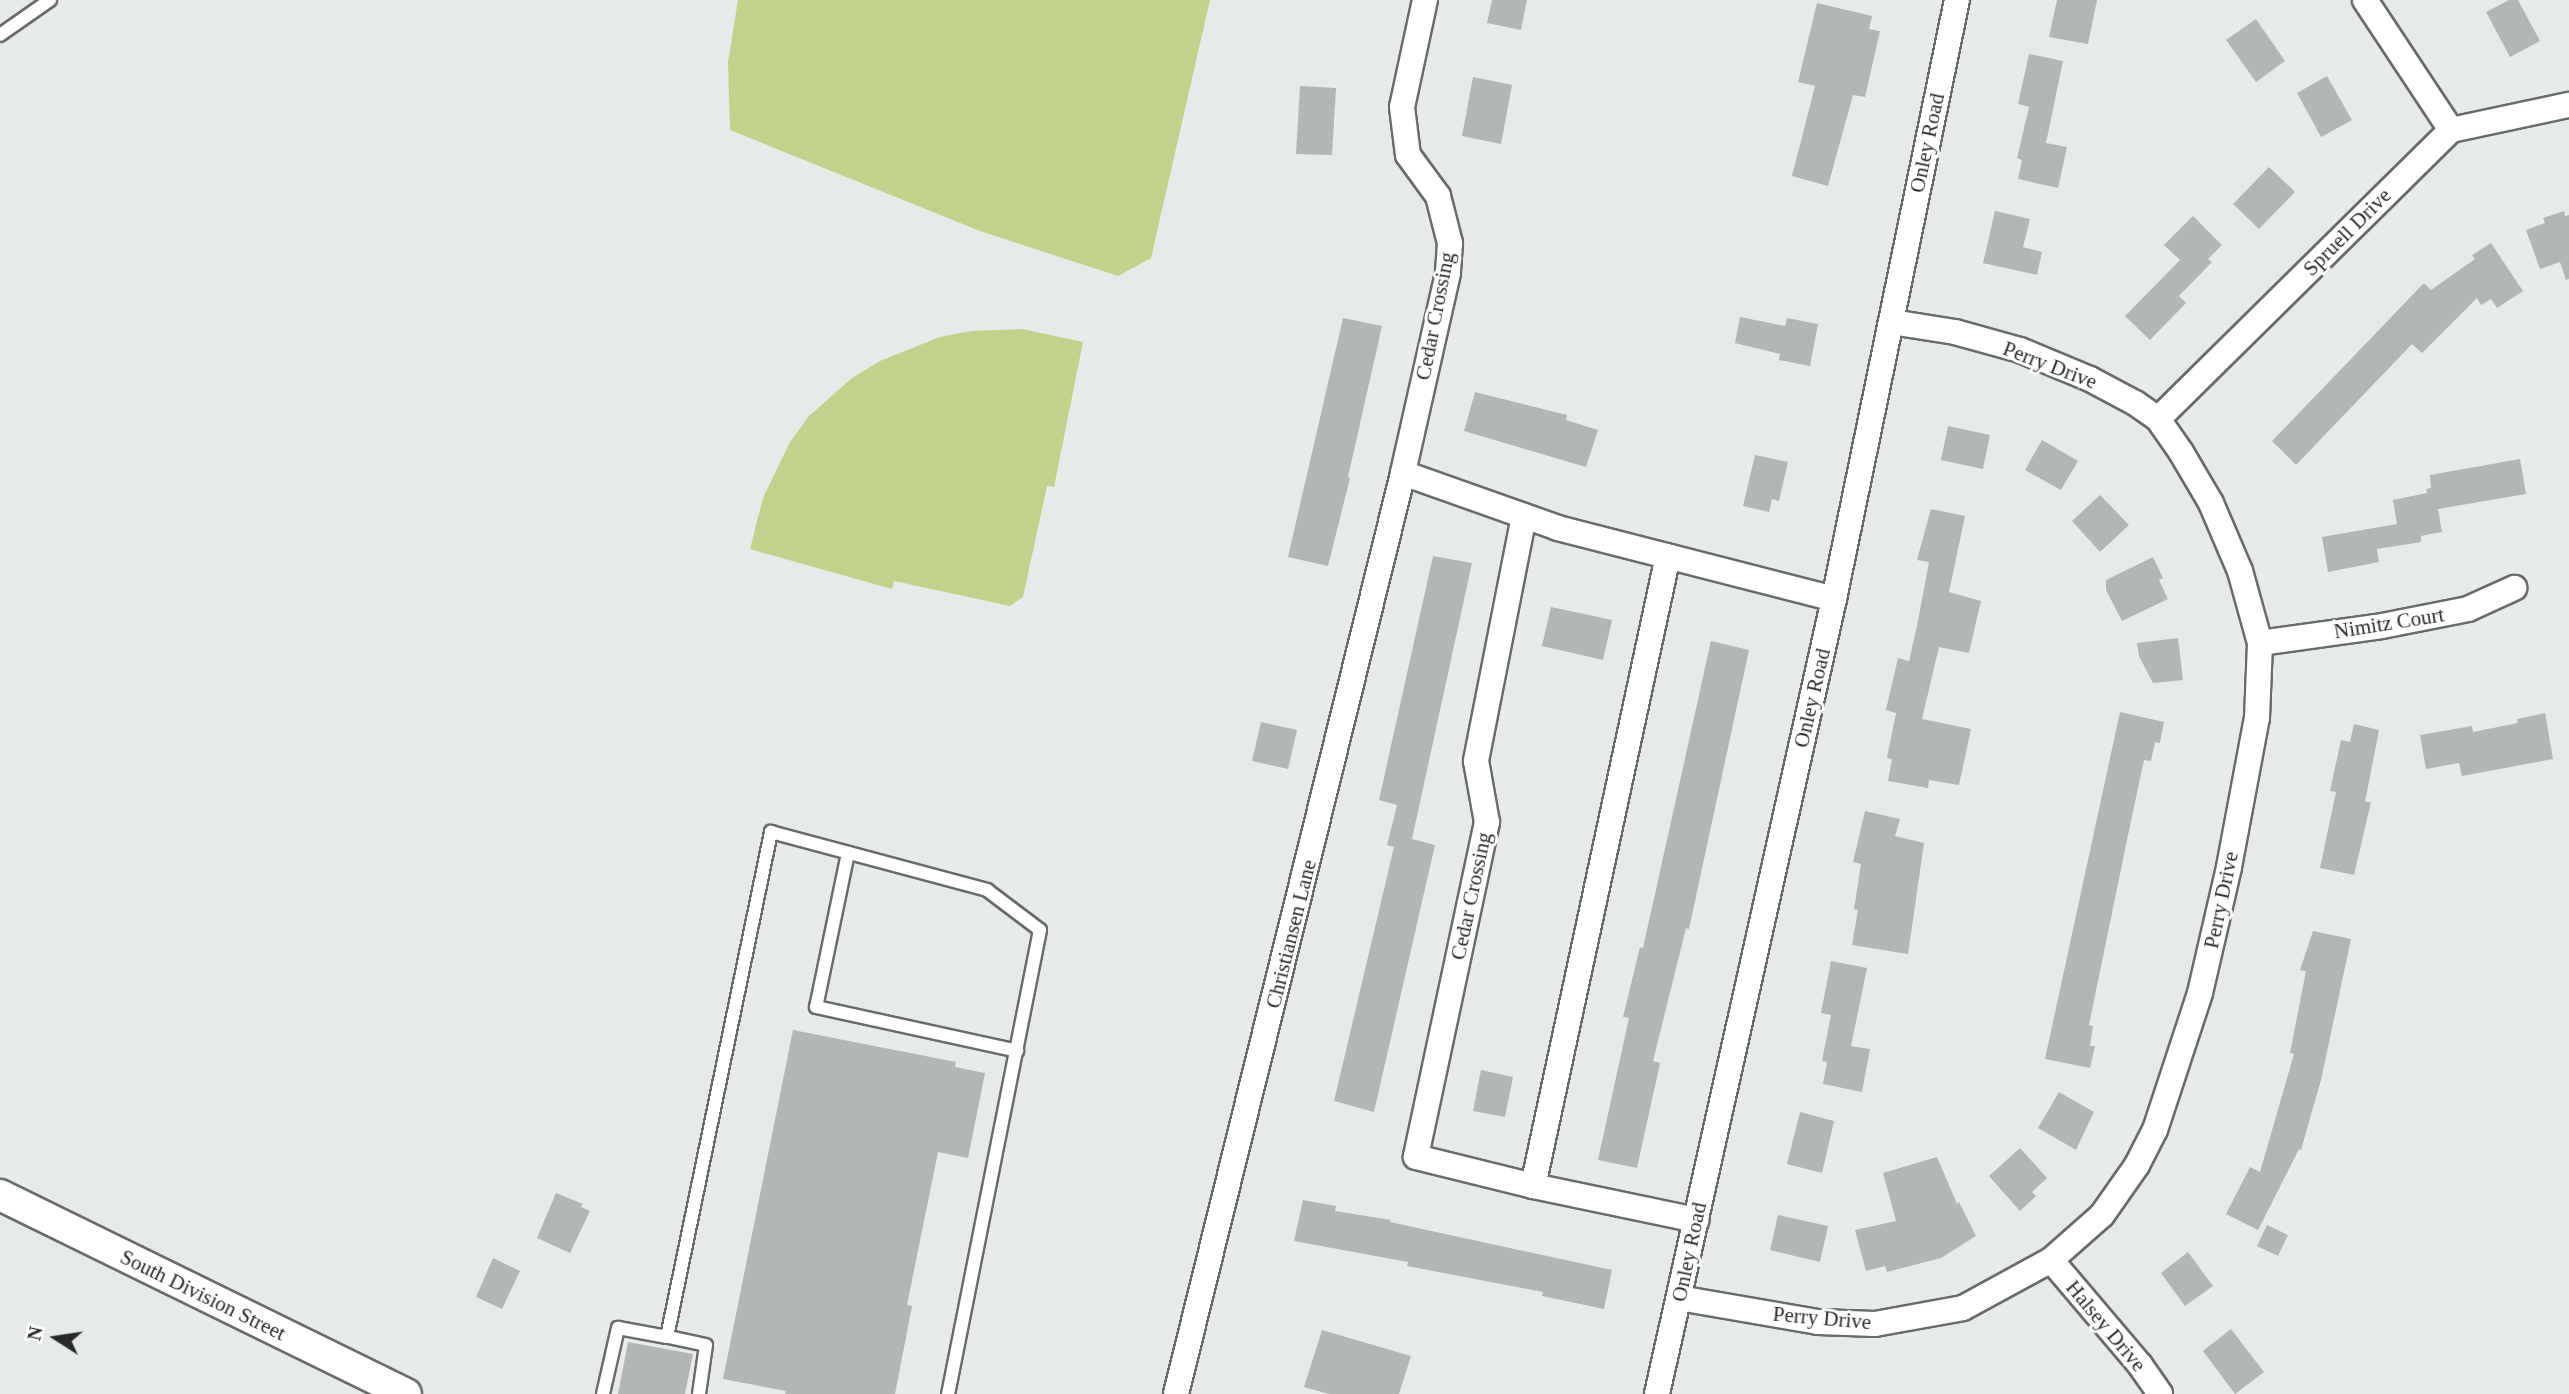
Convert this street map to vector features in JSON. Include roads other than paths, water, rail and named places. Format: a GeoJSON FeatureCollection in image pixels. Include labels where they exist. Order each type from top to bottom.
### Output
{"type":"FeatureCollection","features":[{"type":"Feature","properties":{"kind":"street","name":"Cedar Crossing"},"geometry":{"type":"LineString","coordinates":[[1403,473],[1448,273],[1450,243],[1438,196],[1408,155],[1402,107],[1425,0]]}},
{"type":"Feature","properties":{"kind":"street","name":"Onley Road"},"geometry":{"type":"LineString","coordinates":[[1657,1394],[1834,599],[1957,0]]}},
{"type":"Feature","properties":{"kind":"street"},"geometry":{"type":"LineString","coordinates":[[2365,0],[2451,130],[2569,105]]}},
{"type":"Feature","properties":{"kind":"street","name":"Spruell Drive"},"geometry":{"type":"LineString","coordinates":[[2158,419],[2451,130]]}},
{"type":"Feature","properties":{"kind":"street","name":"Perry Drive"},"geometry":{"type":"LineString","coordinates":[[1679,1297],[1818,1322],[1875,1324],[1963,1308],[2051,1260],[2102,1215],[2137,1165],[2155,1130],[2200,993],[2230,867],[2257,718],[2260,643],[2240,571],[2211,503],[2158,419],[2111,389],[2020,350],[1955,332],[1891,321]]}},
{"type":"Feature","properties":{"kind":"street"},"geometry":{"type":"LineString","coordinates":[[1403,473],[1558,528],[1834,599]]}},
{"type":"Feature","properties":{"kind":"street","name":"Christiansen Lane"},"geometry":{"type":"LineString","coordinates":[[1177,1394],[1403,473]]}},
{"type":"Feature","properties":{"kind":"street","name":"Cedar Crossing"},"geometry":{"type":"LineString","coordinates":[[1524,516],[1476,761],[1487,822],[1416,1157],[1533,1186],[1696,1220]]}},
{"type":"Feature","properties":{"kind":"street"},"geometry":{"type":"LineString","coordinates":[[1533,1186],[1668,556]]}},
{"type":"Feature","properties":{"kind":"street","name":"Nimitz Court"},"geometry":{"type":"LineString","coordinates":[[2260,643],[2382,626],[2468,610],[2514,588]]}},
{"type":"Feature","properties":{"kind":"street","name":"South Division Street"},"geometry":{"type":"LineString","coordinates":[[0,1195],[406,1394]]}},
{"type":"Feature","properties":{"kind":"street","name":"Halsey Drive"},"geometry":{"type":"LineString","coordinates":[[2051,1260],[2140,1365],[2160,1394]]}},
{"type":"Feature","properties":{"kind":"lane"},"geometry":{"type":"LineString","coordinates":[[0,35],[50,0]]}},
{"type":"Feature","properties":{"kind":"lane"},"geometry":{"type":"LineString","coordinates":[[667,1337],[771,832],[987,890],[1040,930],[948,1394]]}},
{"type":"Feature","properties":{"kind":"lane"},"geometry":{"type":"LineString","coordinates":[[848,853],[816,1007],[1017,1051]]}},
{"type":"Feature","properties":{"kind":"lane"},"geometry":{"type":"LineString","coordinates":[[603,1394],[618,1328],[706,1345],[699,1394]]}}]}
